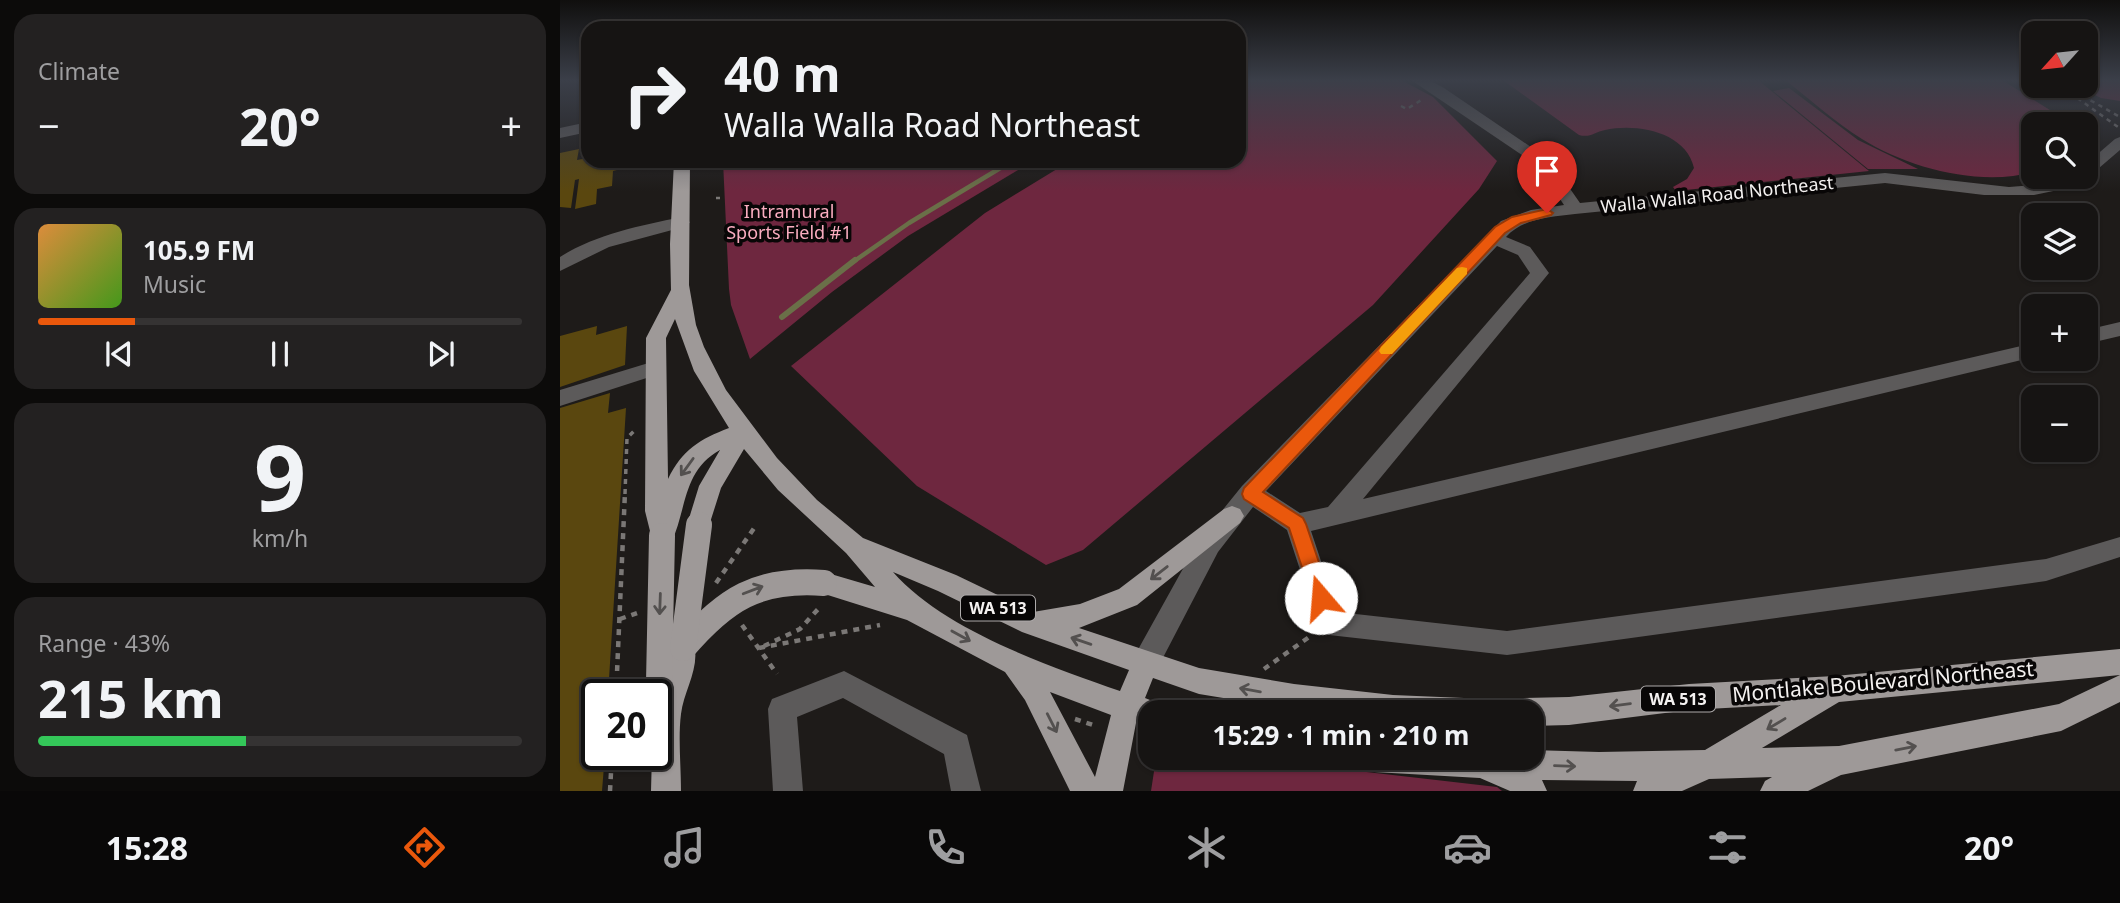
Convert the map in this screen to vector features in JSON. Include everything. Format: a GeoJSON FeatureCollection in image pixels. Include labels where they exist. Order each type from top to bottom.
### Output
{"type":"FeatureCollection","features":[{"type":"Feature","properties":{"kind":"main road","name":"WA 513"},"geometry":{"type":"LineString","coordinates":[[682,168],[680,291],[686,325],[698,360],[743,431],[800,498],[855,545],[914,610],[1016,666],[1138,710]]}},
{"type":"Feature","properties":{"kind":"main road"},"geometry":{"type":"LineString","coordinates":[[659,679],[662,536],[657,511],[656,338],[680,291]]}},
{"type":"Feature","properties":{"kind":"main road"},"geometry":{"type":"LineString","coordinates":[[662,536],[674,492],[684,468],[702,450],[743,431]]}},
{"type":"Feature","properties":{"kind":"main road"},"geometry":{"type":"LineString","coordinates":[[672,698],[679,676],[699,525],[710,486],[743,431]]}},
{"type":"Feature","properties":{"kind":"main road"},"geometry":{"type":"LineString","coordinates":[[1031,624],[1081,616],[1128,597],[1232,516]]}},
{"type":"Feature","properties":{"kind":"main road","name":"WA 513"},"geometry":{"type":"LineString","coordinates":[[855,545],[947,583],[1031,624],[1145,664],[1199,681],[1319,700]]}},
{"type":"Feature","properties":{"kind":"main road"},"geometry":{"type":"LineString","coordinates":[[682,648],[706,620],[730,601],[751,590],[780,581],[823,594],[914,610]]}},
{"type":"Feature","properties":{"kind":"main road","name":"Montlake Boulevard Northeast"},"geometry":{"type":"LineString","coordinates":[[1544,712],[1689,697],[1835,689],[2120,662]]}},
{"type":"Feature","properties":{"kind":"main road"},"geometry":{"type":"LineString","coordinates":[[1140,700],[1145,664]]}},
{"type":"Feature","properties":{"kind":"main road"},"geometry":{"type":"LineString","coordinates":[[1016,666],[1035,691],[1086,791]]}},
{"type":"Feature","properties":{"kind":"main road"},"geometry":{"type":"LineString","coordinates":[[1544,766],[1599,767],[1839,761],[2061,717],[2120,688]]}},
{"type":"Feature","properties":{"kind":"main road"},"geometry":{"type":"LineString","coordinates":[[1648,791],[1709,764],[1835,689]]}},
{"type":"Feature","properties":{"kind":"main road"},"geometry":{"type":"LineString","coordinates":[[1108,791],[1110,763],[1138,710]]}},
{"type":"Feature","properties":{"kind":"main road"},"geometry":{"type":"LineString","coordinates":[[1774,791],[1839,761]]}},
{"type":"Feature","properties":{"kind":"main road"},"geometry":{"type":"LineString","coordinates":[[666,770],[666,791]]}},
{"type":"Feature","properties":{"kind":"main road"},"geometry":{"type":"LineString","coordinates":[[1493,770],[1522,780],[1532,791]]}},
{"type":"Feature","properties":{"kind":"street"},"geometry":{"type":"LineString","coordinates":[[1477,117],[1551,170],[1575,209]]}},
{"type":"Feature","properties":{"kind":"street"},"geometry":{"type":"LineString","coordinates":[[560,133],[581,128]]}},
{"type":"Feature","properties":{"kind":"street"},"geometry":{"type":"LineString","coordinates":[[2098,162],[2120,142]]}},
{"type":"Feature","properties":{"kind":"street","name":"Walla Walla Road Northeast"},"geometry":{"type":"LineString","coordinates":[[1145,664],[1209,545],[1250,494],[1507,225],[1525,217],[1575,209],[1885,178],[1928,181],[1997,192],[2043,189]]}},
{"type":"Feature","properties":{"kind":"street"},"geometry":{"type":"LineString","coordinates":[[560,265],[584,248],[603,241],[681,222]]}},
{"type":"Feature","properties":{"kind":"street"},"geometry":{"type":"LineString","coordinates":[[1336,514],[1540,273],[1524,251],[1493,238]]}},
{"type":"Feature","properties":{"kind":"street"},"geometry":{"type":"LineString","coordinates":[[2098,334],[2120,329]]}},
{"type":"Feature","properties":{"kind":"street"},"geometry":{"type":"LineString","coordinates":[[1297,524],[2021,353]]}},
{"type":"Feature","properties":{"kind":"street"},"geometry":{"type":"LineString","coordinates":[[560,398],[655,368]]}},
{"type":"Feature","properties":{"kind":"street"},"geometry":{"type":"LineString","coordinates":[[1250,494],[1297,524],[1329,623],[1507,643],[2046,570],[2120,547]]}},
{"type":"Feature","properties":{"kind":"street"},"geometry":{"type":"LineString","coordinates":[[788,791],[782,709],[844,684],[957,745],[967,791]]}},
{"type":"Feature","properties":{"kind":"path"},"geometry":{"type":"LineString","coordinates":[[2103,117],[2116,125]]}},
{"type":"Feature","properties":{"kind":"path"},"geometry":{"type":"LineString","coordinates":[[617,679],[627,438],[636,429],[636,418]]}},
{"type":"Feature","properties":{"kind":"path"},"geometry":{"type":"LineString","coordinates":[[714,586],[757,524]]}},
{"type":"Feature","properties":{"kind":"path"},"geometry":{"type":"LineString","coordinates":[[759,648],[800,629],[823,594]]}},
{"type":"Feature","properties":{"kind":"path"},"geometry":{"type":"LineString","coordinates":[[1262,670],[1329,623]]}},
{"type":"Feature","properties":{"kind":"path"},"geometry":{"type":"LineString","coordinates":[[759,648],[880,625]]}},
{"type":"Feature","properties":{"kind":"path"},"geometry":{"type":"LineString","coordinates":[[759,648],[777,674]]}},
{"type":"Feature","properties":{"kind":"path"},"geometry":{"type":"LineString","coordinates":[[610,791],[611,770]]}},
{"type":"Feature","properties":{"kind":"green space"},"geometry":{"type":"Polygon","coordinates":[[[1246,117],[1453,117],[1497,161],[1479,189],[1373,305],[1083,550],[1046,565],[917,486],[791,366],[985,213],[1059,168],[1246,168],[1246,117]]]}},
{"type":"Feature","properties":{"kind":"green space"},"geometry":{"type":"Polygon","coordinates":[[[1554,117],[1803,117],[1869,171],[1676,191],[1673,187],[1687,179],[1694,168],[1689,156],[1671,138],[1645,129],[1631,128],[1579,135],[1554,117]]]}},
{"type":"Feature","properties":{"kind":"green space"},"geometry":{"type":"Polygon","coordinates":[[[1805,117],[1827,117],[1858,140],[1918,169],[1868,169],[1805,117]]]}},
{"type":"Feature","properties":{"kind":"green space"},"geometry":{"type":"Polygon","coordinates":[[[1832,117],[2021,117],[2021,174],[1990,177],[1945,172],[1901,158],[1862,139],[1832,117]]]}},
{"type":"Feature","properties":{"kind":"green space","name":"Intramural Sports Field #1"},"geometry":{"type":"Polygon","coordinates":[[[723,168],[1021,168],[908,236],[832,292],[750,359],[731,305],[723,168]]]}},
{"type":"Feature","properties":{"kind":"green space"},"geometry":{"type":"Polygon","coordinates":[[[1154,770],[1349,770],[1497,787],[1502,791],[1151,791],[1154,770]]]}},
{"type":"Feature","properties":{"kind":"building"},"geometry":{"type":"Polygon","coordinates":[[[579,149],[577,160],[581,159],[581,168],[625,168],[613,171],[612,186],[597,189],[596,204],[575,209],[579,179],[575,180],[571,208],[560,207],[560,153],[579,149]]]}},
{"type":"Feature","properties":{"kind":"building"},"geometry":{"type":"Polygon","coordinates":[[[597,326],[596,335],[627,326],[625,365],[560,387],[560,336],[597,326]]]}},
{"type":"Feature","properties":{"kind":"building"},"geometry":{"type":"Polygon","coordinates":[[[610,393],[608,413],[626,408],[609,679],[581,679],[581,770],[604,770],[602,791],[560,791],[560,408],[610,393]]]}},
{"type":"Feature","properties":{"kind":"waterway"},"geometry":{"type":"LineString","coordinates":[[853,262],[909,223],[1000,168]]}},
{"type":"Feature","properties":{"kind":"waterway"},"geometry":{"type":"LineString","coordinates":[[782,317],[855,260]]}},
{"type":"Feature","properties":{"kind":"slow traffic"},"geometry":{"type":"LineString","coordinates":[[1386,351],[1462,271]]}},
{"type":"Feature","properties":{"kind":"route"},"geometry":{"type":"LineString","coordinates":[[1321,598],[1297,524],[1250,494],[1500,230],[1517,220],[1547,213]]}}]}
